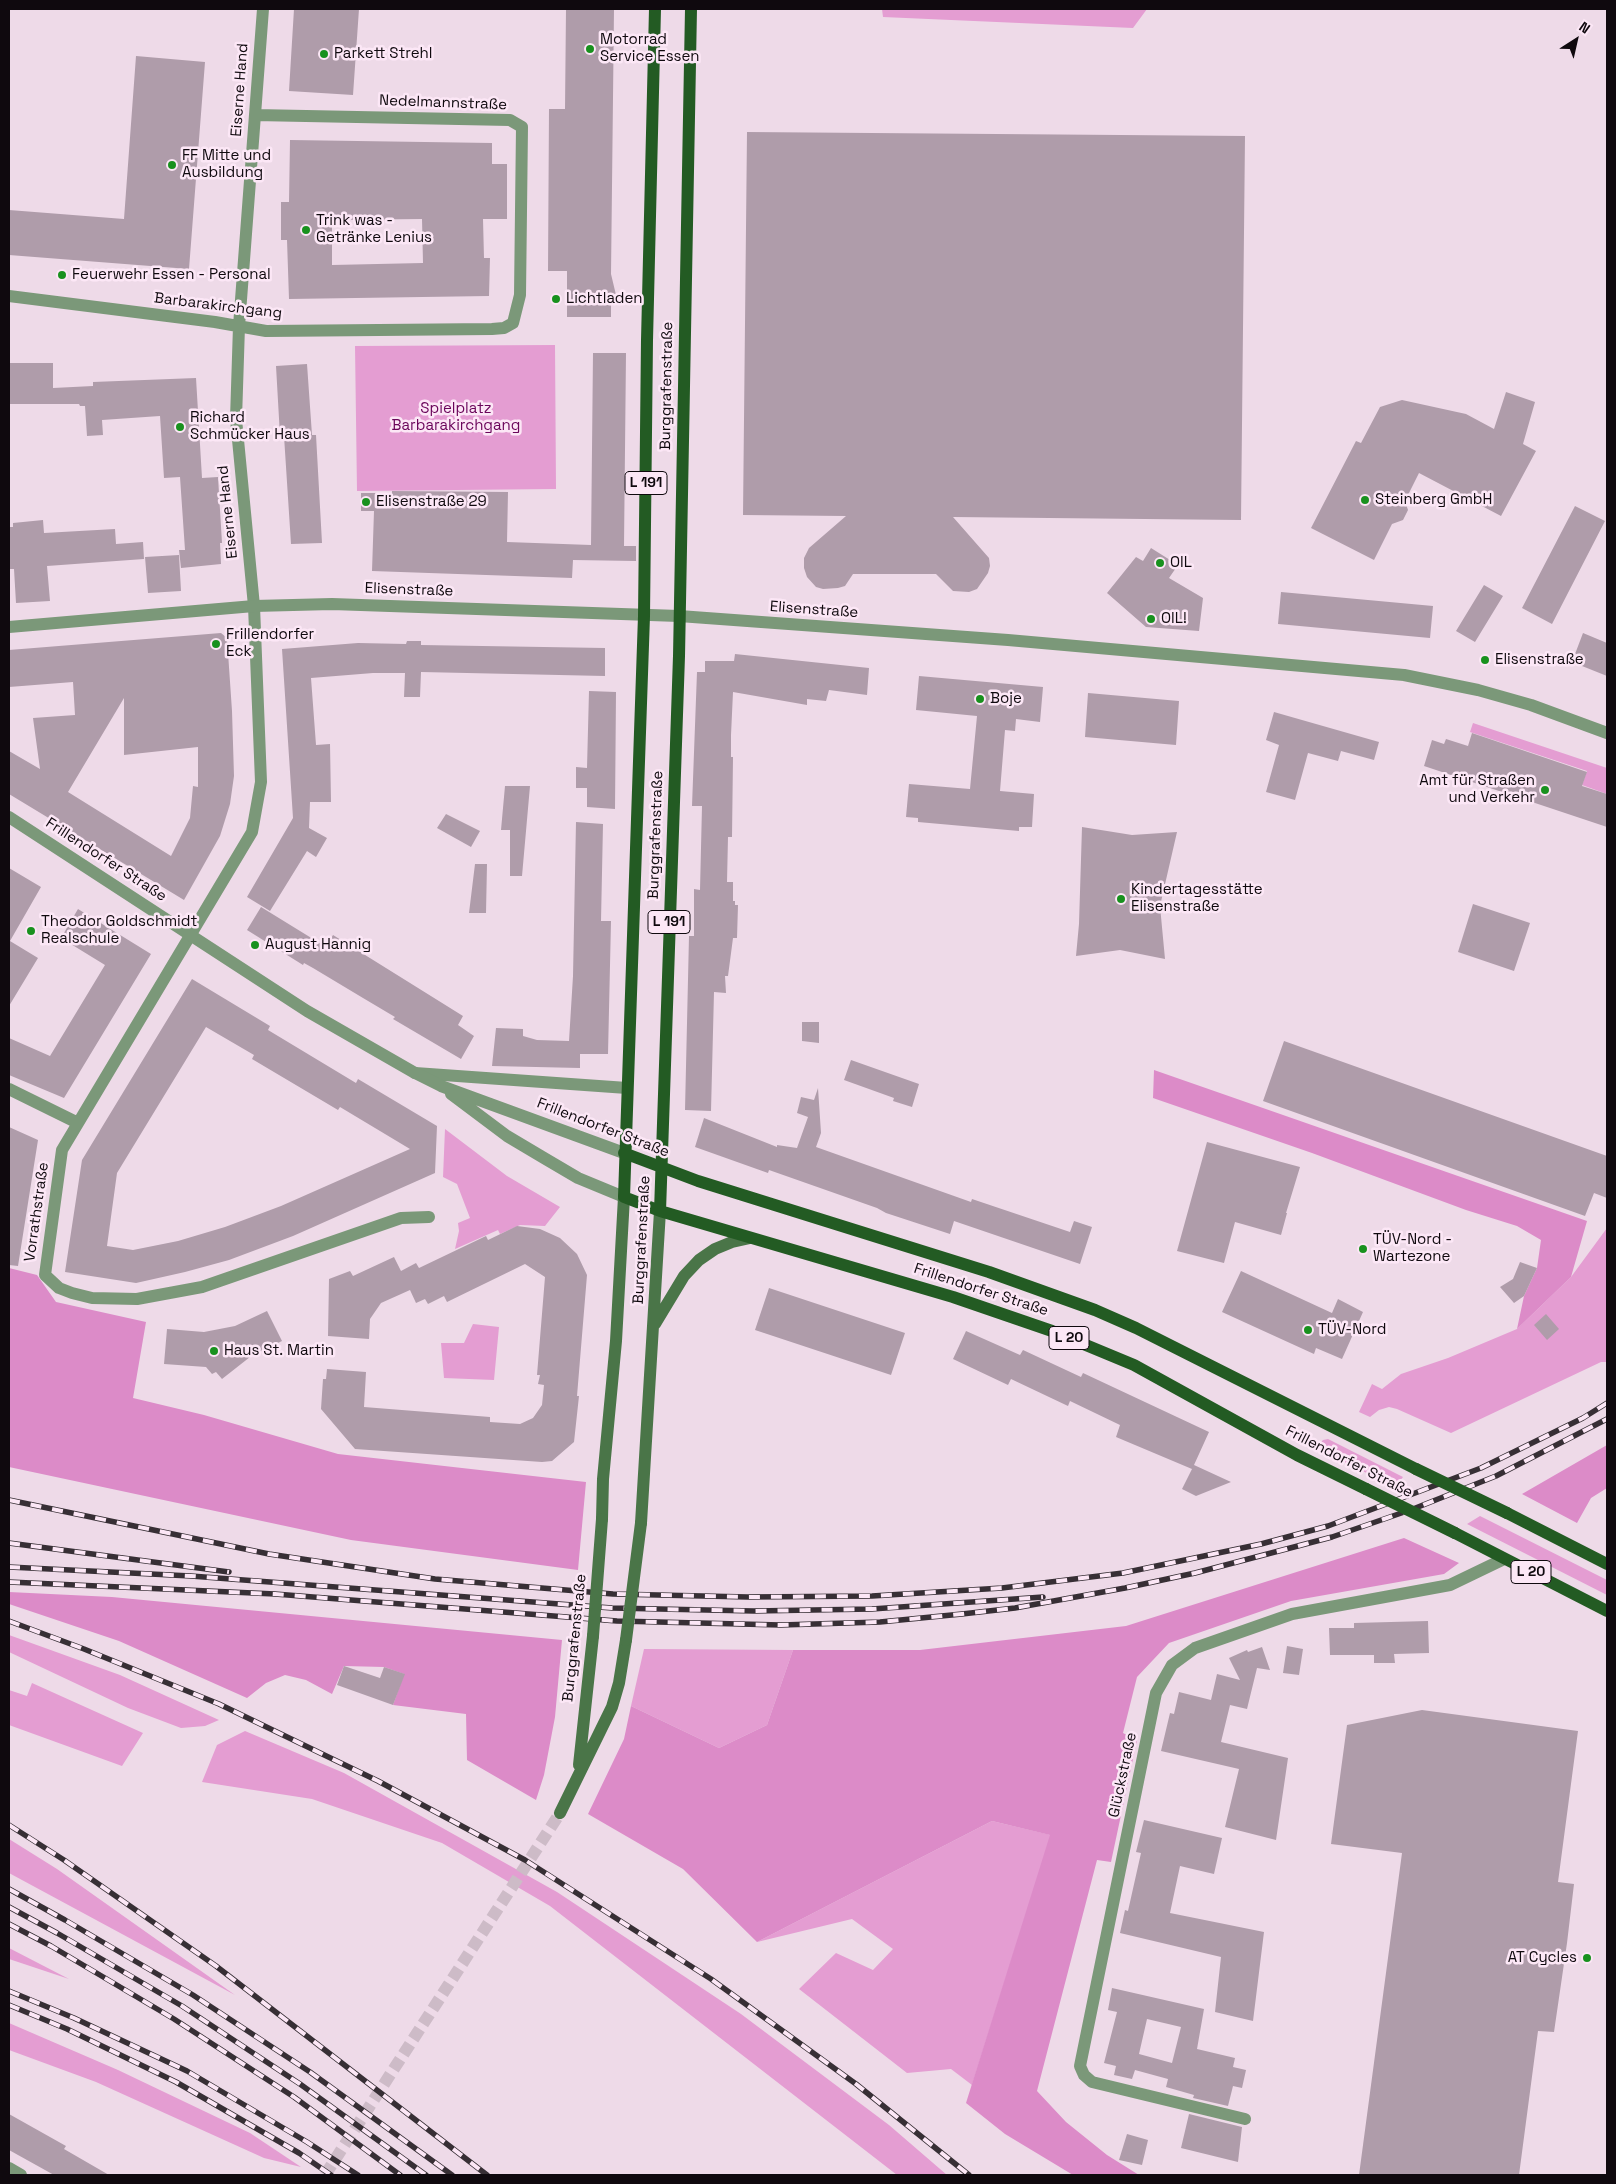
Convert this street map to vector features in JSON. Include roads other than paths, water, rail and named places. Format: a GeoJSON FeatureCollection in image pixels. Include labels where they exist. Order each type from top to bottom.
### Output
{"type":"FeatureCollection","features":[{"type":"Feature","properties":{"kind":"main road","name":"Burggrafenstraße"},"geometry":{"type":"LineString","coordinates":[[578,1772],[593,1636],[602,1519],[603,1479],[616,1341],[624,1197],[624,1153],[644,616],[647,340],[655,9]]}},
{"type":"Feature","properties":{"kind":"main road","name":"Burggrafenstraße"},"geometry":{"type":"LineString","coordinates":[[560,1813],[578,1772],[612,1707],[619,1683],[641,1523],[662,1168],[679,616],[690,9]]}},
{"type":"Feature","properties":{"kind":"main road","name":"Frillendorfer Straße"},"geometry":{"type":"LineString","coordinates":[[624,1153],[706,1184],[989,1272],[1095,1310],[1136,1328],[1607,1564]]}},
{"type":"Feature","properties":{"kind":"main road","name":"Frillendorfer Straße"},"geometry":{"type":"LineString","coordinates":[[624,1197],[660,1211],[953,1297],[1052,1331],[1142,1369],[1297,1455],[1607,1611]]}},
{"type":"Feature","properties":{"kind":"main road"},"geometry":{"type":"LineString","coordinates":[[654,1327],[684,1276],[698,1260],[715,1249],[732,1242],[750,1238]]}},
{"type":"Feature","properties":{"kind":"street","name":"Eiserne Hand"},"geometry":{"type":"LineString","coordinates":[[190,934],[252,832],[261,782],[254,606],[236,419],[240,326],[263,9]]}},
{"type":"Feature","properties":{"kind":"street","name":"Nedelmannstraße"},"geometry":{"type":"LineString","coordinates":[[255,115],[510,120],[522,127],[520,295],[513,323]]}},
{"type":"Feature","properties":{"kind":"street","name":"Barbarakirchgang"},"geometry":{"type":"LineString","coordinates":[[9,296],[266,331],[492,330],[504,328],[513,323]]}},
{"type":"Feature","properties":{"kind":"street","name":"Elisenstraße"},"geometry":{"type":"LineString","coordinates":[[9,627],[254,606],[332,604],[679,616],[1008,640],[1404,675],[1478,690],[1531,705],[1607,733]]}},
{"type":"Feature","properties":{"kind":"street","name":"Frillendorfer Straße"},"geometry":{"type":"LineString","coordinates":[[9,817],[307,1011],[415,1073],[441,1086],[624,1153]]}},
{"type":"Feature","properties":{"kind":"street","name":"Vorrathstraße"},"geometry":{"type":"LineString","coordinates":[[190,934],[62,1150],[45,1276],[59,1288],[72,1293],[92,1298],[137,1299],[202,1288],[400,1218],[429,1217]]}},
{"type":"Feature","properties":{"kind":"street","name":"Frillendorfer Straße"},"geometry":{"type":"LineString","coordinates":[[415,1073],[627,1088]]}},
{"type":"Feature","properties":{"kind":"street","name":"Frillendorfer Straße"},"geometry":{"type":"LineString","coordinates":[[441,1086],[507,1136],[578,1178],[624,1197]]}},
{"type":"Feature","properties":{"kind":"street"},"geometry":{"type":"LineString","coordinates":[[9,1089],[78,1123]]}},
{"type":"Feature","properties":{"kind":"street","name":"Glückstraße"},"geometry":{"type":"LineString","coordinates":[[1245,2119],[1092,2082],[1084,2075],[1080,2066],[1156,1693],[1172,1665],[1195,1648],[1292,1614],[1450,1585],[1504,1559]]}},
{"type":"Feature","properties":{"kind":"street"},"geometry":{"type":"LineString","coordinates":[[9,2168],[22,2175]]}},
{"type":"Feature","properties":{"kind":"tunnel"},"geometry":{"type":"LineString","coordinates":[[325,2175],[560,1813]]}},
{"type":"Feature","properties":{"kind":"railway"},"geometry":{"type":"LineString","coordinates":[[9,1500],[269,1554],[435,1579],[613,1594],[748,1597],[872,1596],[1002,1588],[1123,1573],[1261,1544],[1328,1526],[1481,1468],[1583,1418],[1607,1403]]}},
{"type":"Feature","properties":{"kind":"railway"},"geometry":{"type":"LineString","coordinates":[[9,1582],[275,1594],[617,1621],[781,1625],[880,1622],[962,1614],[1015,1608],[1125,1588],[1195,1573],[1332,1537],[1413,1509],[1496,1476],[1607,1419]]}},
{"type":"Feature","properties":{"kind":"railway"},"geometry":{"type":"LineString","coordinates":[[9,1543],[229,1572]]}},
{"type":"Feature","properties":{"kind":"railway"},"geometry":{"type":"LineString","coordinates":[[9,1567],[191,1576],[612,1608],[754,1611],[872,1609],[1043,1597]]}},
{"type":"Feature","properties":{"kind":"railway"},"geometry":{"type":"LineString","coordinates":[[9,1621],[84,1649],[219,1704],[378,1781],[525,1860],[711,1979],[856,2084],[969,2175]]}},
{"type":"Feature","properties":{"kind":"railway"},"geometry":{"type":"LineString","coordinates":[[9,1825],[64,1860],[216,1966],[487,2175]]}},
{"type":"Feature","properties":{"kind":"railway"},"geometry":{"type":"LineString","coordinates":[[9,1889],[193,1995],[310,2072],[452,2175]]}},
{"type":"Feature","properties":{"kind":"railway"},"geometry":{"type":"LineString","coordinates":[[9,1907],[182,2006],[300,2084],[426,2175]]}},
{"type":"Feature","properties":{"kind":"railway"},"geometry":{"type":"LineString","coordinates":[[9,1924],[51,1946],[174,2019],[294,2097],[400,2175]]}},
{"type":"Feature","properties":{"kind":"railway"},"geometry":{"type":"LineString","coordinates":[[9,1991],[74,2018],[187,2071],[307,2142],[358,2175]]}},
{"type":"Feature","properties":{"kind":"railway"},"geometry":{"type":"LineString","coordinates":[[9,2005],[67,2029],[176,2082],[299,2153],[331,2175]]}},
{"type":"Feature","properties":{"kind":"place","name":"Motorrad Service Essen"},"geometry":{"type":"Point","coordinates":[590,49]}},
{"type":"Feature","properties":{"kind":"place","name":"Parkett Strehl"},"geometry":{"type":"Point","coordinates":[324,54]}},
{"type":"Feature","properties":{"kind":"place","name":"FF Mitte und Ausbildung"},"geometry":{"type":"Point","coordinates":[172,165]}},
{"type":"Feature","properties":{"kind":"place","name":"Trink was - Getränke Lenius"},"geometry":{"type":"Point","coordinates":[306,230]}},
{"type":"Feature","properties":{"kind":"place","name":"Feuerwehr Essen - Personal"},"geometry":{"type":"Point","coordinates":[62,275]}},
{"type":"Feature","properties":{"kind":"place","name":"Lichtladen"},"geometry":{"type":"Point","coordinates":[556,299]}},
{"type":"Feature","properties":{"kind":"place","name":"Richard Schmücker Haus"},"geometry":{"type":"Point","coordinates":[180,427]}},
{"type":"Feature","properties":{"kind":"place","name":"Steinberg GmbH"},"geometry":{"type":"Point","coordinates":[1365,500]}},
{"type":"Feature","properties":{"kind":"place","name":"Elisenstraße 29"},"geometry":{"type":"Point","coordinates":[366,502]}},
{"type":"Feature","properties":{"kind":"place","name":"OIL"},"geometry":{"type":"Point","coordinates":[1160,563]}},
{"type":"Feature","properties":{"kind":"place","name":"OIL!"},"geometry":{"type":"Point","coordinates":[1151,619]}},
{"type":"Feature","properties":{"kind":"place","name":"Frillendorfer Eck"},"geometry":{"type":"Point","coordinates":[216,644]}},
{"type":"Feature","properties":{"kind":"place","name":"Elisenstraße"},"geometry":{"type":"Point","coordinates":[1485,660]}},
{"type":"Feature","properties":{"kind":"place","name":"Boje"},"geometry":{"type":"Point","coordinates":[980,699]}},
{"type":"Feature","properties":{"kind":"place","name":"Amt für Straßen und Verkehr"},"geometry":{"type":"Point","coordinates":[1545,790]}},
{"type":"Feature","properties":{"kind":"place","name":"Kindertagesstätte Elisenstraße"},"geometry":{"type":"Point","coordinates":[1121,899]}},
{"type":"Feature","properties":{"kind":"place","name":"Theodor Goldschmidt Realschule"},"geometry":{"type":"Point","coordinates":[31,931]}},
{"type":"Feature","properties":{"kind":"place","name":"August Hannig"},"geometry":{"type":"Point","coordinates":[255,945]}},
{"type":"Feature","properties":{"kind":"place","name":"TÜV-Nord - Wartezone"},"geometry":{"type":"Point","coordinates":[1363,1249]}},
{"type":"Feature","properties":{"kind":"place","name":"TÜV-Nord"},"geometry":{"type":"Point","coordinates":[1308,1330]}},
{"type":"Feature","properties":{"kind":"place","name":"Haus St. Martin"},"geometry":{"type":"Point","coordinates":[214,1351]}},
{"type":"Feature","properties":{"kind":"place","name":"AT Cycles"},"geometry":{"type":"Point","coordinates":[1587,1958]}},
{"type":"Feature","properties":{"kind":"park label","name":"Spielplatz Barbarakirchgang"},"geometry":{"type":"Point","coordinates":[456,418]}}]}
